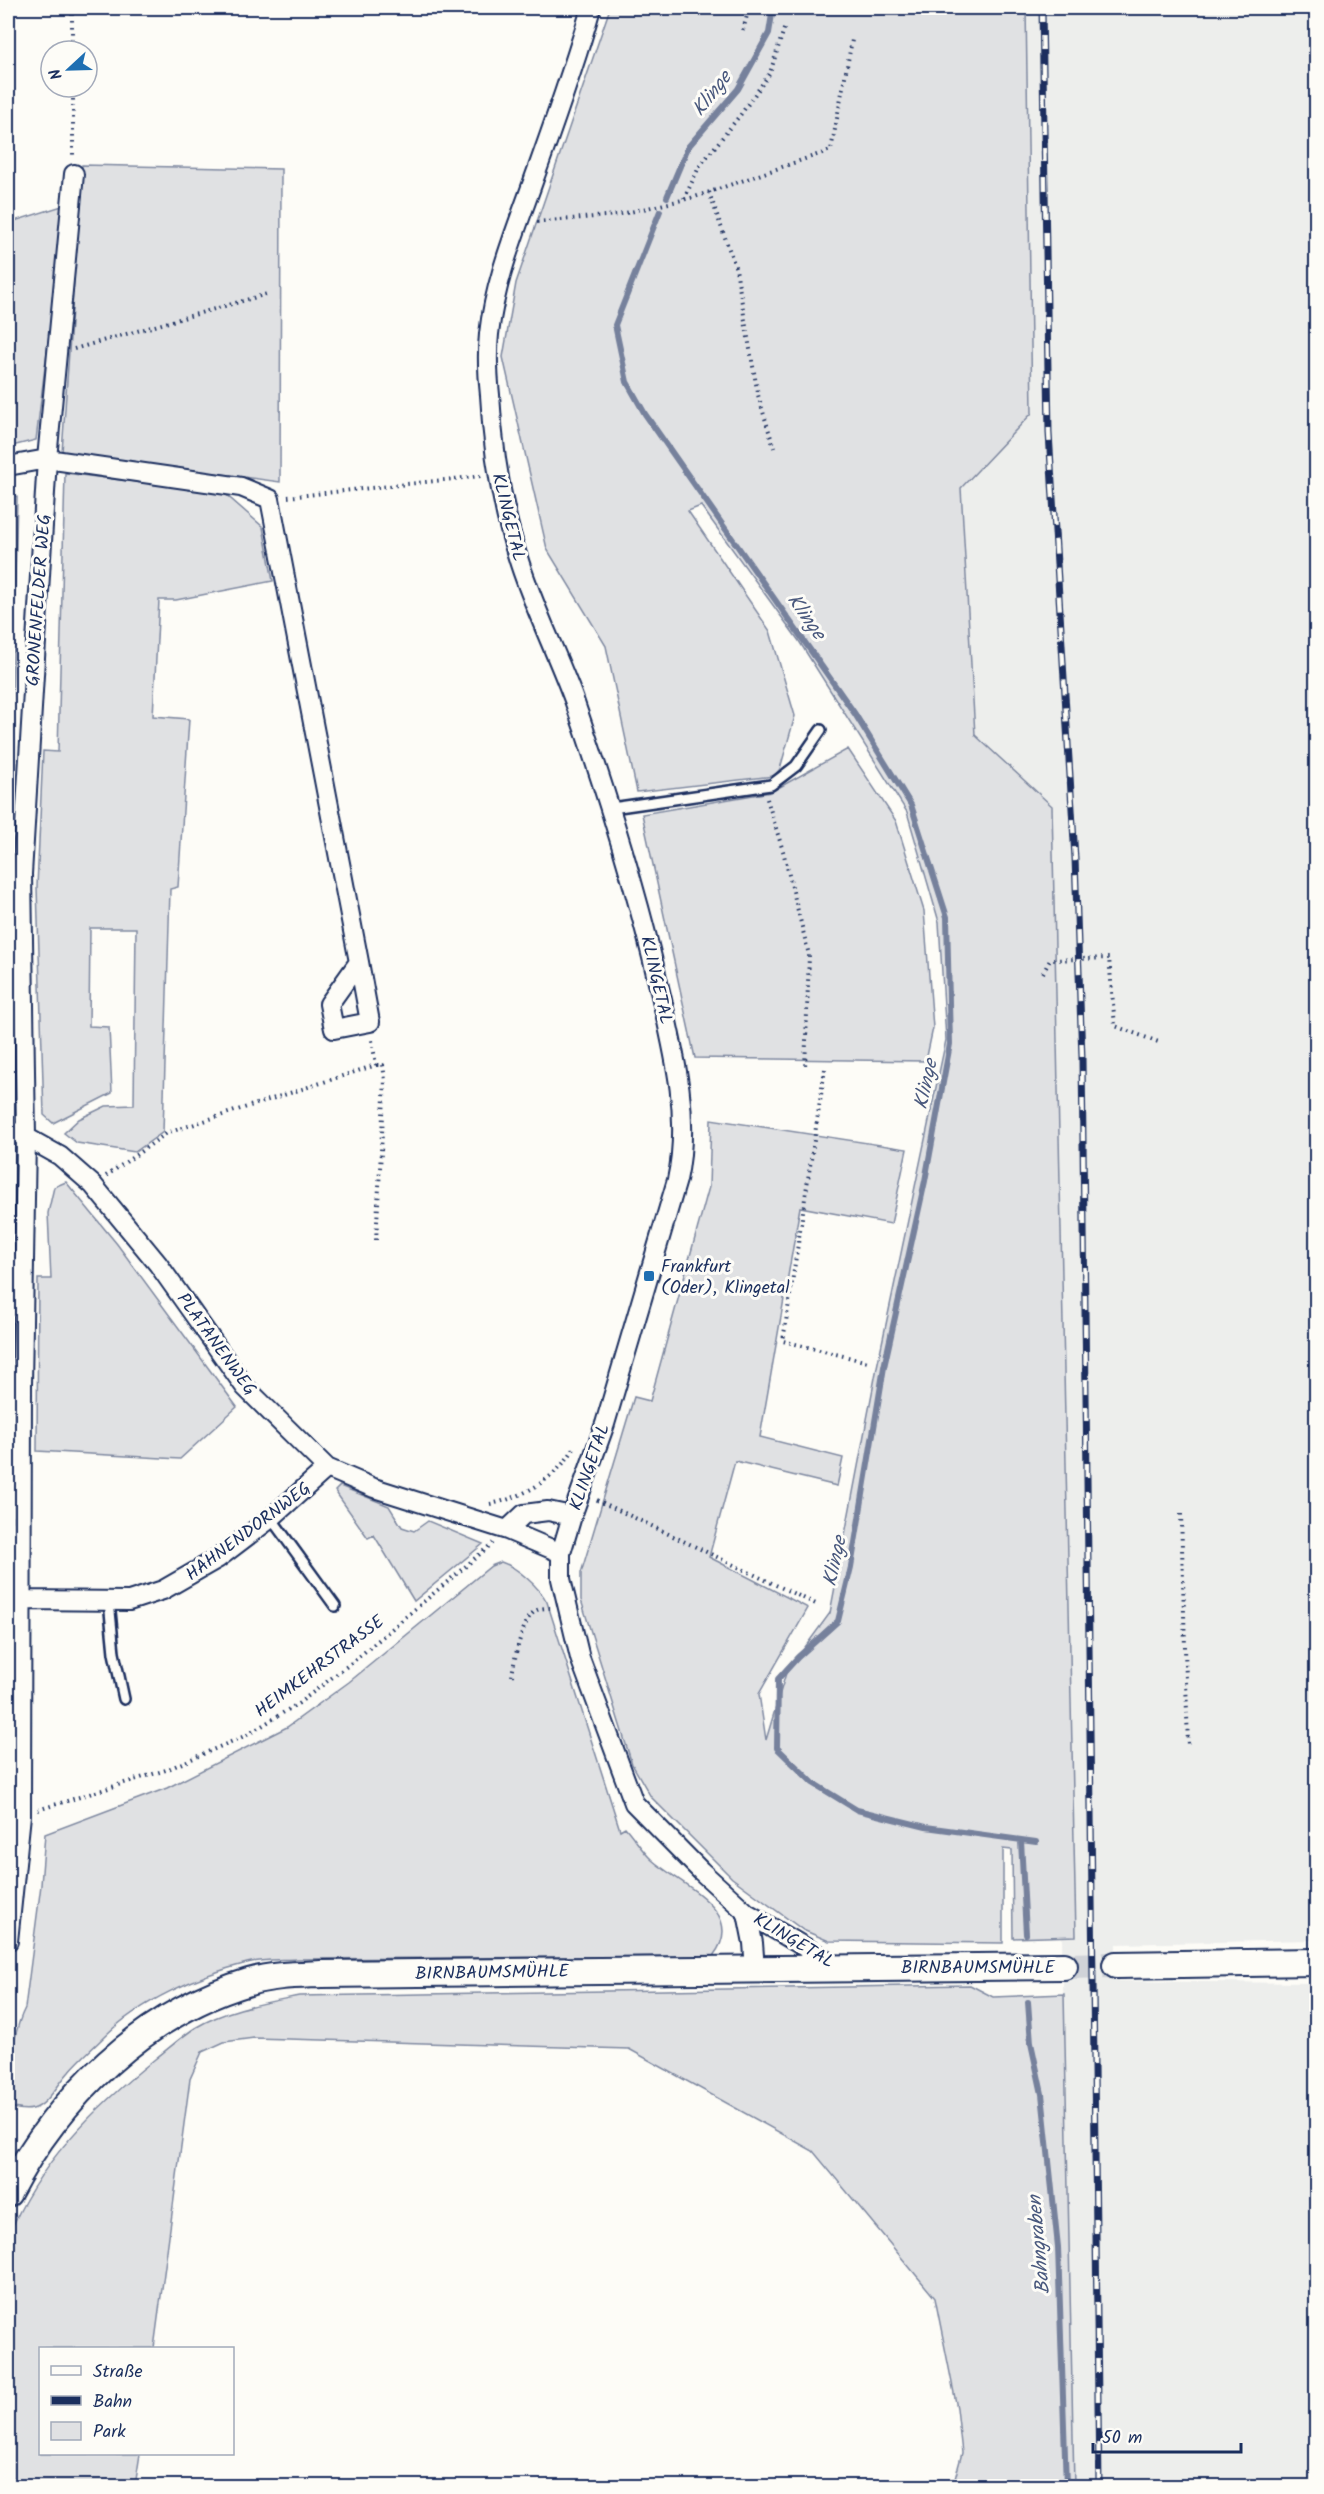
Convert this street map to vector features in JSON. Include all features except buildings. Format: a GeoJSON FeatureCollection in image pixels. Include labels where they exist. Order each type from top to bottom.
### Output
{"type":"FeatureCollection","features":[{"type":"Feature","properties":{"kind":"main road"},"geometry":{"type":"LineString","coordinates":[[1116,1965],[1317,1962]]}},
{"type":"Feature","properties":{"kind":"main road","name":"BIRNBAUMSMÜHLE"},"geometry":{"type":"LineString","coordinates":[[8,2193],[40,2140],[109,2060],[156,2025],[199,2001],[250,1981],[321,1974],[1064,1966]]}},
{"type":"Feature","properties":{"kind":"street","name":"KLINGETAL"},"geometry":{"type":"LineString","coordinates":[[591,8],[575,63],[499,280],[488,336],[489,394],[498,474],[520,563],[572,695],[612,808],[651,950],[677,1070],[684,1124],[682,1157],[609,1412],[561,1553],[561,1579],[580,1659],[634,1803],[701,1871],[747,1913],[840,1968]]}},
{"type":"Feature","properties":{"kind":"street","name":"GRONENFELDER WEG"},"geometry":{"type":"LineString","coordinates":[[8,1941],[22,1600],[15,1533],[26,1137],[22,874],[46,459],[59,349],[74,174]]}},
{"type":"Feature","properties":{"kind":"street"},"geometry":{"type":"LineString","coordinates":[[8,466],[46,459],[241,487],[270,499],[359,962],[369,1022],[334,1029],[329,1004],[359,962]]}},
{"type":"Feature","properties":{"kind":"street","name":"PLATANENWEG"},"geometry":{"type":"LineString","coordinates":[[8,1130],[60,1156],[93,1185],[158,1264],[244,1387],[327,1468],[374,1488],[507,1530],[561,1553]]}},
{"type":"Feature","properties":{"kind":"street","name":"HAHNENDORNWEG"},"geometry":{"type":"LineString","coordinates":[[22,1600],[129,1601],[163,1590],[181,1582],[217,1559],[271,1518],[327,1468]]}},
{"type":"Feature","properties":{"kind":"street"},"geometry":{"type":"LineString","coordinates":[[507,1530],[524,1514],[548,1511],[572,1516]]}},
{"type":"Feature","properties":{"kind":"street","name":"KLINGETAL"},"geometry":{"type":"LineString","coordinates":[[747,1913],[755,1969]]}},
{"type":"Feature","properties":{"kind":"lane"},"geometry":{"type":"LineString","coordinates":[[612,808],[771,785],[796,766],[821,730]]}},
{"type":"Feature","properties":{"kind":"lane"},"geometry":{"type":"LineString","coordinates":[[271,1518],[334,1605]]}},
{"type":"Feature","properties":{"kind":"lane"},"geometry":{"type":"LineString","coordinates":[[109,1601],[114,1653],[124,1699]]}},
{"type":"Feature","properties":{"kind":"path"},"geometry":{"type":"LineString","coordinates":[[72,8],[72,39]]}},
{"type":"Feature","properties":{"kind":"path"},"geometry":{"type":"LineString","coordinates":[[743,30],[749,8]]}},
{"type":"Feature","properties":{"kind":"path"},"geometry":{"type":"LineString","coordinates":[[684,199],[699,166],[741,114],[770,73],[785,26]]}},
{"type":"Feature","properties":{"kind":"path"},"geometry":{"type":"LineString","coordinates":[[519,224],[617,215],[709,192],[831,150],[852,40]]}},
{"type":"Feature","properties":{"kind":"path"},"geometry":{"type":"LineString","coordinates":[[73,99],[74,174]]}},
{"type":"Feature","properties":{"kind":"path"},"geometry":{"type":"LineString","coordinates":[[709,192],[736,269],[758,395],[774,448]]}},
{"type":"Feature","properties":{"kind":"path"},"geometry":{"type":"LineString","coordinates":[[59,349],[75,349],[267,294]]}},
{"type":"Feature","properties":{"kind":"path"},"geometry":{"type":"LineString","coordinates":[[270,499],[498,474]]}},
{"type":"Feature","properties":{"kind":"path"},"geometry":{"type":"LineString","coordinates":[[763,786],[783,851],[809,955],[805,1069]]}},
{"type":"Feature","properties":{"kind":"path"},"geometry":{"type":"LineString","coordinates":[[1043,973],[1050,960],[1109,958],[1115,1026],[1161,1043]]}},
{"type":"Feature","properties":{"kind":"path"},"geometry":{"type":"LineString","coordinates":[[369,1022],[376,1065]]}},
{"type":"Feature","properties":{"kind":"path"},"geometry":{"type":"LineString","coordinates":[[93,1185],[167,1133],[376,1065],[382,1065],[385,1080],[376,1240]]}},
{"type":"Feature","properties":{"kind":"path"},"geometry":{"type":"LineString","coordinates":[[825,1069],[783,1341],[868,1362]]}},
{"type":"Feature","properties":{"kind":"path"},"geometry":{"type":"LineString","coordinates":[[486,1504],[504,1501],[531,1489],[552,1474],[571,1455],[576,1445]]}},
{"type":"Feature","properties":{"kind":"path"},"geometry":{"type":"LineString","coordinates":[[580,1494],[610,1504],[818,1605]]}},
{"type":"Feature","properties":{"kind":"path"},"geometry":{"type":"LineString","coordinates":[[1181,1514],[1188,1747]]}},
{"type":"Feature","properties":{"kind":"path","name":"HEIMKEHRSTRASSE"},"geometry":{"type":"LineString","coordinates":[[14,1817],[120,1786],[166,1770],[247,1736],[299,1703],[355,1660],[507,1530]]}},
{"type":"Feature","properties":{"kind":"path"},"geometry":{"type":"LineString","coordinates":[[512,1676],[514,1653],[530,1617],[536,1610],[567,1605]]}},
{"type":"Feature","properties":{"kind":"shaded area"},"geometry":{"type":"Polygon","coordinates":[[[1026,8],[1316,8],[1316,1940],[1116,1944],[1115,1981],[1316,1983],[1316,2486],[1074,2486],[1062,1937],[1076,1936],[1052,807],[975,735],[961,488],[1032,412],[1026,8]]]}},
{"type":"Feature","properties":{"kind":"green space"},"geometry":{"type":"Polygon","coordinates":[[[610,8],[1026,8],[1032,413],[961,488],[975,735],[1052,806],[1076,1936],[1013,1938],[1012,1850],[1003,1849],[1003,1943],[829,1941],[803,1930],[732,1878],[651,1797],[632,1764],[581,1600],[581,1573],[634,1397],[650,1401],[709,1187],[711,1119],[907,1149],[891,1224],[800,1207],[760,1437],[843,1458],[837,1486],[735,1461],[709,1557],[808,1608],[759,1694],[766,1740],[786,1673],[830,1613],[877,1367],[946,1040],[939,922],[907,812],[799,641],[701,506],[688,511],[770,631],[795,716],[780,769],[774,776],[637,792],[606,646],[547,549],[503,357],[516,283],[610,8]]]}},
{"type":"Feature","properties":{"kind":"green space"},"geometry":{"type":"Polygon","coordinates":[[[82,165],[281,169],[280,482],[62,452],[82,165]]]}},
{"type":"Feature","properties":{"kind":"green space"},"geometry":{"type":"Polygon","coordinates":[[[65,205],[36,440],[8,447],[8,223],[65,205]]]}},
{"type":"Feature","properties":{"kind":"green space"},"geometry":{"type":"Polygon","coordinates":[[[65,473],[224,493],[263,527],[273,581],[176,600],[159,600],[153,716],[189,719],[178,887],[170,889],[163,1132],[135,1152],[77,1143],[64,1133],[79,1119],[106,1106],[134,1105],[136,928],[90,928],[89,1026],[109,1027],[112,1093],[53,1123],[44,1115],[37,887],[43,751],[58,752],[65,473]]]}},
{"type":"Feature","properties":{"kind":"green space"},"geometry":{"type":"Polygon","coordinates":[[[8,491],[17,497],[8,863],[8,491]]]}},
{"type":"Feature","properties":{"kind":"green space"},"geometry":{"type":"Polygon","coordinates":[[[848,749],[896,821],[924,911],[933,1028],[926,1061],[695,1058],[642,814],[771,792],[848,749]]]}},
{"type":"Feature","properties":{"kind":"green space"},"geometry":{"type":"Polygon","coordinates":[[[66,1182],[117,1244],[237,1407],[180,1459],[37,1451],[38,1279],[51,1279],[48,1213],[54,1187],[66,1182]]]}},
{"type":"Feature","properties":{"kind":"green space"},"geometry":{"type":"Polygon","coordinates":[[[8,1214],[14,1214],[8,1475],[8,1214]]]}},
{"type":"Feature","properties":{"kind":"green space"},"geometry":{"type":"Polygon","coordinates":[[[340,1486],[389,1506],[402,1527],[414,1531],[428,1521],[483,1544],[414,1601],[374,1535],[368,1538],[335,1491],[340,1486]]]}},
{"type":"Feature","properties":{"kind":"green space"},"geometry":{"type":"Polygon","coordinates":[[[501,1562],[527,1578],[547,1602],[620,1830],[625,1827],[652,1860],[693,1889],[717,1912],[722,1925],[722,1940],[713,1956],[297,1959],[247,1963],[190,1982],[153,2001],[119,2023],[105,2036],[73,2067],[45,2102],[30,2110],[9,2106],[9,2070],[17,2029],[25,2008],[41,1885],[45,1834],[167,1788],[287,1727],[349,1682],[491,1566],[501,1562]]]}},
{"type":"Feature","properties":{"kind":"green space"},"geometry":{"type":"Polygon","coordinates":[[[970,1985],[993,1997],[1064,1994],[1074,2486],[953,2486],[962,2453],[957,2408],[935,2298],[813,2151],[629,2049],[254,2038],[224,2042],[202,2052],[190,2079],[154,2347],[39,2347],[39,2455],[140,2455],[135,2486],[8,2486],[8,2237],[20,2210],[51,2161],[90,2117],[133,2077],[185,2035],[207,2021],[220,2016],[299,1996],[970,1985]]]}},
{"type":"Feature","properties":{"kind":"waterway","name":"Klinge"},"geometry":{"type":"LineString","coordinates":[[667,197],[688,147],[738,89],[769,33],[773,8]]}},
{"type":"Feature","properties":{"kind":"waterway","name":"Klinge"},"geometry":{"type":"LineString","coordinates":[[660,211],[615,325],[627,382],[645,414],[855,714],[911,805],[947,917],[950,1044],[925,1181],[884,1367],[851,1567],[838,1621],[798,1657],[778,1679],[777,1748],[813,1783],[857,1810],[926,1827],[1036,1842]]}},
{"type":"Feature","properties":{"kind":"waterway","name":"Bahngraben"},"geometry":{"type":"LineString","coordinates":[[1021,1841],[1026,1934]]}},
{"type":"Feature","properties":{"kind":"waterway","name":"Bahngraben"},"geometry":{"type":"LineString","coordinates":[[1028,2002],[1031,2043],[1042,2094],[1058,2247],[1066,2486]]}},
{"type":"Feature","properties":{"kind":"tunnel"},"geometry":{"type":"LineString","coordinates":[[1064,1966],[1116,1965]]}},
{"type":"Feature","properties":{"kind":"railway"},"geometry":{"type":"LineString","coordinates":[[1042,8],[1049,433],[1075,858],[1082,1058],[1099,2486]]}},
{"type":"Feature","properties":{"kind":"place","name":"Frankfurt (Oder), Klingetal"},"geometry":{"type":"Point","coordinates":[649,1276]}}]}
